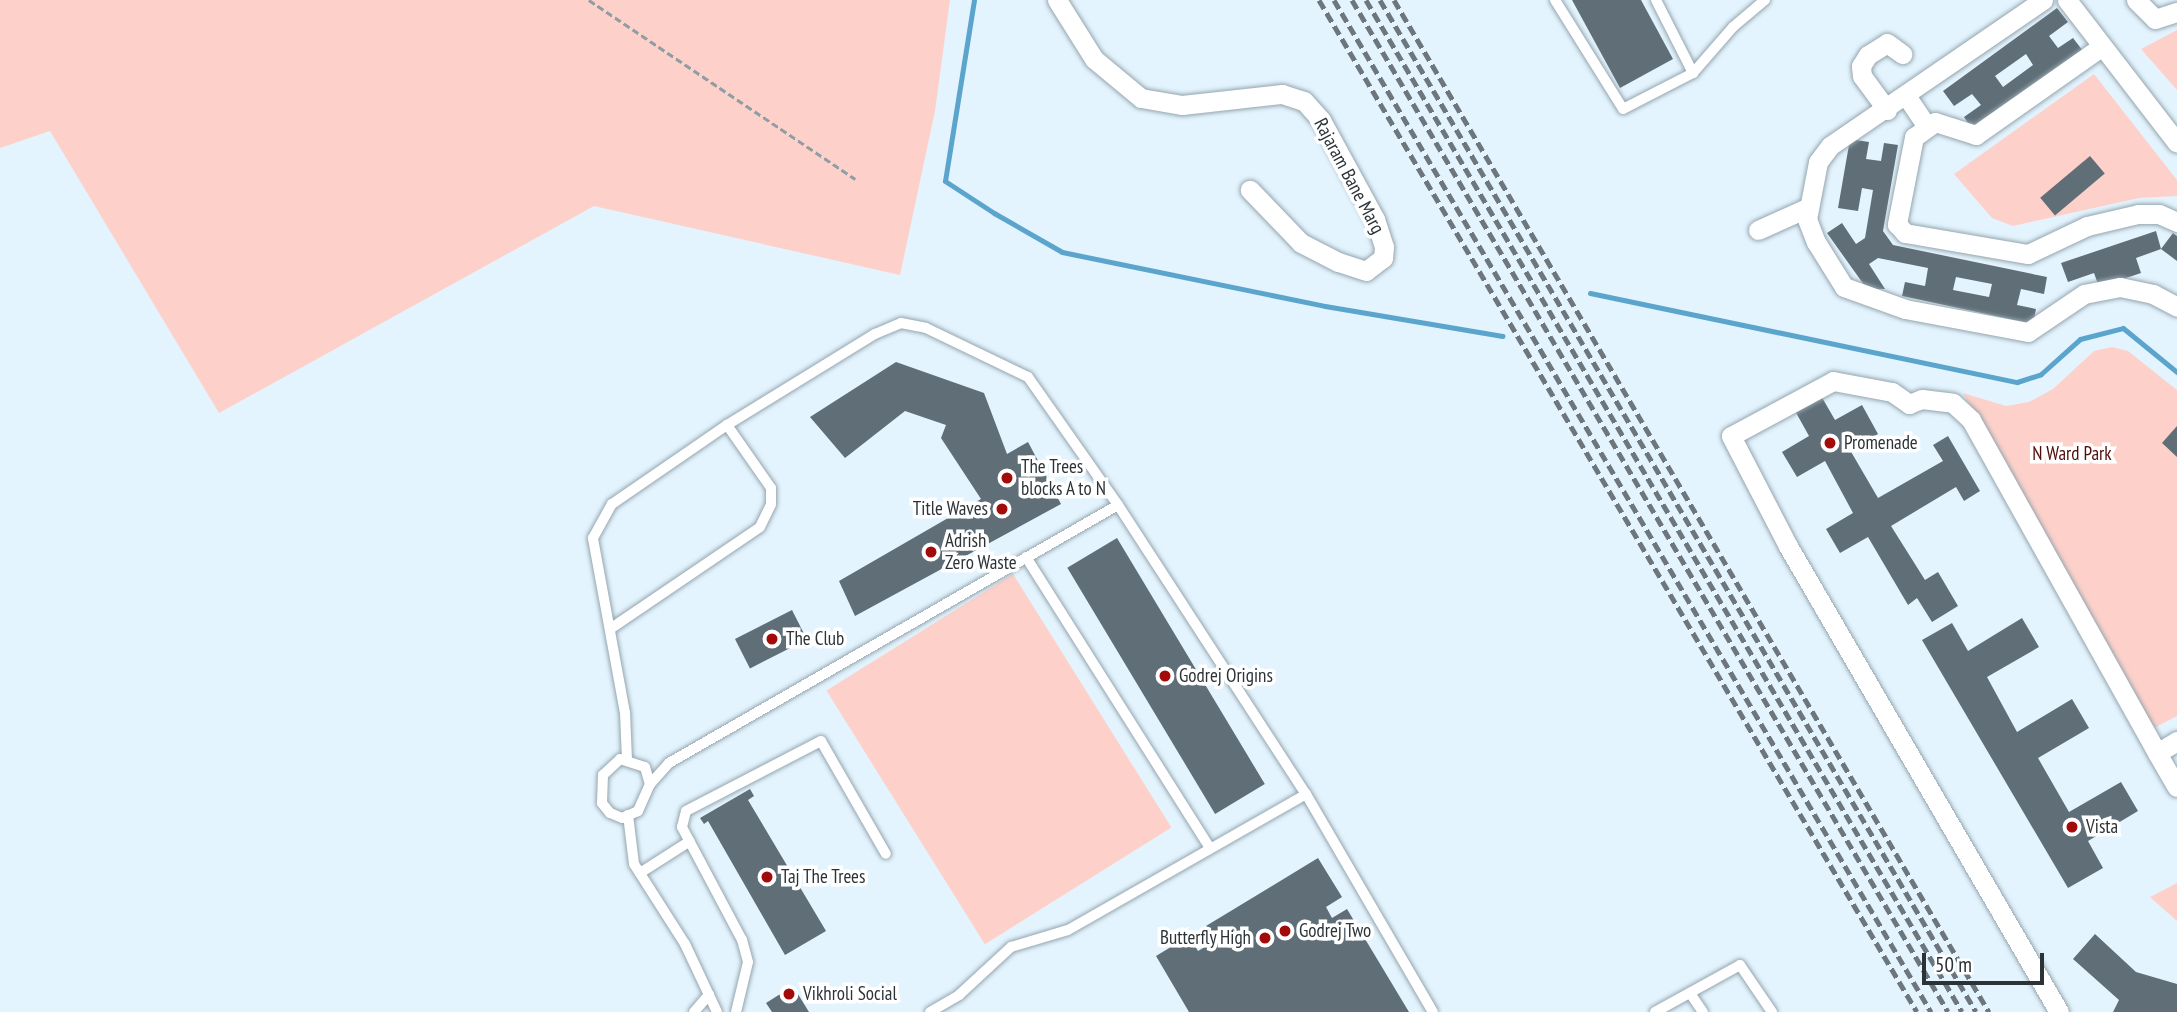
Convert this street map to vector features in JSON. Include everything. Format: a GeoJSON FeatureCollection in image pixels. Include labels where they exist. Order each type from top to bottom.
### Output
{"type":"FeatureCollection","features":[{"type":"Feature","properties":{"kind":"street","name":"Rajaram Bane Marg"},"geometry":{"type":"LineString","coordinates":[[1057,0],[1094,59],[1141,98],[1182,105],[1282,94],[1304,101],[1321,120],[1375,219],[1384,247],[1382,258],[1366,271],[1338,262],[1301,243],[1250,190]]}},
{"type":"Feature","properties":{"kind":"street"},"geometry":{"type":"LineString","coordinates":[[2043,0],[1907,97],[1830,146],[1818,162],[1807,219],[1816,242],[1844,288],[1905,309],[2028,332],[2084,294],[2120,287],[2153,294],[2177,307]]}},
{"type":"Feature","properties":{"kind":"street"},"geometry":{"type":"LineString","coordinates":[[2067,0],[2177,144]]}},
{"type":"Feature","properties":{"kind":"street"},"geometry":{"type":"LineString","coordinates":[[2136,0],[2155,19],[2177,12]]}},
{"type":"Feature","properties":{"kind":"street"},"geometry":{"type":"LineString","coordinates":[[1887,110],[1862,76],[1861,66],[1868,55],[1887,43],[1902,54]]}},
{"type":"Feature","properties":{"kind":"street"},"geometry":{"type":"LineString","coordinates":[[2101,47],[1976,135],[1947,122],[1935,122],[1914,137],[1898,224],[1905,233],[2028,254],[2087,226],[2138,214],[2159,214],[2177,222]]}},
{"type":"Feature","properties":{"kind":"street"},"geometry":{"type":"LineString","coordinates":[[1907,97],[1927,127]]}},
{"type":"Feature","properties":{"kind":"street"},"geometry":{"type":"LineString","coordinates":[[1758,230],[1809,206]]}},
{"type":"Feature","properties":{"kind":"street"},"geometry":{"type":"LineString","coordinates":[[2059,1012],[1800,568],[1731,436],[1833,381],[1892,392],[1909,404],[1922,399],[1953,403],[1971,420],[2177,787]]}},
{"type":"Feature","properties":{"kind":"street"},"geometry":{"type":"LineString","coordinates":[[2157,753],[2177,741]]}},
{"type":"Feature","properties":{"kind":"lane"},"geometry":{"type":"LineString","coordinates":[[1555,0],[1623,109],[1693,73],[1733,27],[1765,0]]}},
{"type":"Feature","properties":{"kind":"lane"},"geometry":{"type":"LineString","coordinates":[[1656,0],[1693,73]]}},
{"type":"Feature","properties":{"kind":"lane"},"geometry":{"type":"LineString","coordinates":[[627,760],[625,713],[593,538],[612,504],[727,425],[875,334],[901,323],[926,328],[1028,377],[1118,505],[1306,794],[1433,1012]]}},
{"type":"Feature","properties":{"kind":"lane"},"geometry":{"type":"LineString","coordinates":[[610,629],[760,527],[771,505],[771,488],[727,425]]}},
{"type":"Feature","properties":{"kind":"lane"},"geometry":{"type":"LineString","coordinates":[[650,784],[645,767],[627,760],[611,764],[600,788],[610,813],[628,815],[638,811],[650,784],[669,764],[1118,505]]}},
{"type":"Feature","properties":{"kind":"lane"},"geometry":{"type":"LineString","coordinates":[[1026,557],[1209,846]]}},
{"type":"Feature","properties":{"kind":"lane"},"geometry":{"type":"LineString","coordinates":[[736,1012],[748,962],[742,940],[682,827],[685,811],[821,741],[886,854]]}},
{"type":"Feature","properties":{"kind":"lane"},"geometry":{"type":"LineString","coordinates":[[930,1012],[958,995],[1011,947],[1068,930],[1209,846],[1306,794]]}},
{"type":"Feature","properties":{"kind":"lane"},"geometry":{"type":"LineString","coordinates":[[628,815],[634,864],[685,944],[717,1012]]}},
{"type":"Feature","properties":{"kind":"lane"},"geometry":{"type":"LineString","coordinates":[[640,873],[690,841]]}},
{"type":"Feature","properties":{"kind":"lane"},"geometry":{"type":"LineString","coordinates":[[1655,1012],[1740,965],[1772,1012]]}},
{"type":"Feature","properties":{"kind":"lane"},"geometry":{"type":"LineString","coordinates":[[1690,993],[1703,1012]]}},
{"type":"Feature","properties":{"kind":"lane"},"geometry":{"type":"LineString","coordinates":[[694,1012],[709,996]]}},
{"type":"Feature","properties":{"kind":"path"},"geometry":{"type":"LineString","coordinates":[[589,0],[855,180]]}},
{"type":"Feature","properties":{"kind":"green space"},"geometry":{"type":"Polygon","coordinates":[[[0,0],[950,0],[935,111],[900,275],[594,206],[219,413],[50,131],[0,148],[0,0]]]}},
{"type":"Feature","properties":{"kind":"green space"},"geometry":{"type":"Polygon","coordinates":[[[2177,30],[2177,90],[2141,49],[2177,30]]]}},
{"type":"Feature","properties":{"kind":"green space"},"geometry":{"type":"Polygon","coordinates":[[[2094,74],[2177,180],[2177,196],[2139,198],[2013,226],[1992,218],[1954,174],[2094,74]]]}},
{"type":"Feature","properties":{"kind":"green space","name":"N Ward Park"},"geometry":{"type":"Polygon","coordinates":[[[2112,347],[2128,351],[2177,390],[2177,716],[2152,729],[1963,393],[2006,406],[2029,402],[2053,389],[2094,351],[2112,347]]]}},
{"type":"Feature","properties":{"kind":"green space"},"geometry":{"type":"Polygon","coordinates":[[[1013,574],[1171,828],[985,944],[826,691],[1013,574]]]}},
{"type":"Feature","properties":{"kind":"green space"},"geometry":{"type":"Polygon","coordinates":[[[2177,883],[2177,921],[2150,897],[2177,883]]]}},
{"type":"Feature","properties":{"kind":"building"},"geometry":{"type":"Polygon","coordinates":[[[1572,0],[1641,0],[1673,59],[1620,88],[1572,0]]]}},
{"type":"Feature","properties":{"kind":"building"},"geometry":{"type":"Polygon","coordinates":[[[2057,8],[2068,22],[2049,36],[2058,48],[2073,38],[2083,51],[1972,129],[1964,117],[1981,105],[1972,94],[1954,106],[1943,91],[2057,8]],[[2026,54],[1995,76],[2003,87],[2033,65],[2026,54]]]}},
{"type":"Feature","properties":{"kind":"building"},"geometry":{"type":"Polygon","coordinates":[[[1850,139],[1869,142],[1866,159],[1881,161],[1884,143],[1898,145],[1883,231],[1893,245],[2047,277],[2044,294],[2021,289],[2017,305],[2036,309],[2033,324],[1902,296],[1905,282],[1925,286],[1928,268],[1878,258],[1869,264],[1885,289],[1867,289],[1827,233],[1842,223],[1856,244],[1865,238],[1873,190],[1862,188],[1858,211],[1838,208],[1850,139]],[[1956,277],[1953,290],[1989,297],[1992,284],[1956,277]]]}},
{"type":"Feature","properties":{"kind":"building"},"geometry":{"type":"Polygon","coordinates":[[[2090,156],[2105,174],[2055,215],[2040,198],[2090,156]]]}},
{"type":"Feature","properties":{"kind":"building"},"geometry":{"type":"Polygon","coordinates":[[[2156,231],[2161,249],[2136,258],[2141,273],[2099,287],[2094,273],[2068,282],[2061,263],[2156,231]]]}},
{"type":"Feature","properties":{"kind":"building"},"geometry":{"type":"Polygon","coordinates":[[[2173,233],[2177,236],[2177,261],[2161,249],[2173,233]]]}},
{"type":"Feature","properties":{"kind":"building","name":"The Trees blocks A to N"},"geometry":{"type":"Polygon","coordinates":[[[896,362],[984,393],[1007,454],[1028,442],[1061,504],[855,616],[839,581],[981,499],[941,438],[946,425],[905,411],[845,458],[810,417],[896,362]]]}},
{"type":"Feature","properties":{"kind":"building"},"geometry":{"type":"Polygon","coordinates":[[[1820,394],[1835,420],[1862,405],[1878,434],[1850,450],[1878,498],[1943,461],[1933,445],[1948,436],[1980,491],[1964,501],[1956,487],[1891,526],[1925,580],[1938,572],[1958,606],[1932,622],[1917,598],[1908,605],[1868,537],[1840,553],[1826,529],[1853,513],[1825,461],[1797,477],[1782,452],[1809,436],[1794,409],[1820,394]]]}},
{"type":"Feature","properties":{"kind":"building"},"geometry":{"type":"Polygon","coordinates":[[[2177,426],[2177,457],[2162,443],[2177,426]]]}},
{"type":"Feature","properties":{"kind":"building","name":"Godrej Origins"},"geometry":{"type":"Polygon","coordinates":[[[1117,538],[1265,784],[1215,814],[1067,568],[1117,538]]]}},
{"type":"Feature","properties":{"kind":"building","name":"The Club"},"geometry":{"type":"Polygon","coordinates":[[[792,610],[807,639],[750,668],[735,639],[792,610]]]}},
{"type":"Feature","properties":{"kind":"building"},"geometry":{"type":"Polygon","coordinates":[[[2022,618],[2039,647],[1987,677],[2017,732],[2072,699],[2089,728],[2038,758],[2069,812],[2121,782],[2138,811],[2088,841],[2103,868],[2068,888],[1922,640],[1952,623],[1968,651],[2022,618]]]}},
{"type":"Feature","properties":{"kind":"building","name":"Taj The Trees"},"geometry":{"type":"Polygon","coordinates":[[[750,789],[754,796],[748,800],[826,931],[785,955],[708,821],[704,824],[700,818],[750,789]]]}},
{"type":"Feature","properties":{"kind":"building","name":"Godrej Two"},"geometry":{"type":"Polygon","coordinates":[[[1318,858],[1342,897],[1326,907],[1332,918],[1347,909],[1409,1012],[1189,1012],[1156,956],[1189,936],[1198,951],[1215,941],[1206,926],[1318,858]]]}},
{"type":"Feature","properties":{"kind":"building"},"geometry":{"type":"Polygon","coordinates":[[[2095,934],[2136,972],[2177,984],[2177,1012],[2113,1012],[2119,1000],[2073,959],[2095,934]]]}},
{"type":"Feature","properties":{"kind":"building","name":"Vikhroli Social"},"geometry":{"type":"Polygon","coordinates":[[[793,986],[809,1012],[772,1012],[766,1003],[793,986]]]}},
{"type":"Feature","properties":{"kind":"waterway"},"geometry":{"type":"LineString","coordinates":[[974,0],[945,181],[994,213],[1062,252],[1325,306],[1502,336]]}},
{"type":"Feature","properties":{"kind":"waterway"},"geometry":{"type":"LineString","coordinates":[[1590,293],[2017,382],[2041,374],[2080,339],[2123,328],[2177,372]]}},
{"type":"Feature","properties":{"kind":"railway"},"geometry":{"type":"LineString","coordinates":[[1319,0],[1917,1012]]}},
{"type":"Feature","properties":{"kind":"railway"},"geometry":{"type":"LineString","coordinates":[[1334,0],[1931,1012]]}},
{"type":"Feature","properties":{"kind":"railway"},"geometry":{"type":"LineString","coordinates":[[1352,0],[1948,1012]]}},
{"type":"Feature","properties":{"kind":"railway"},"geometry":{"type":"LineString","coordinates":[[1366,0],[1962,1012]]}},
{"type":"Feature","properties":{"kind":"railway"},"geometry":{"type":"LineString","coordinates":[[1380,0],[1976,1012]]}},
{"type":"Feature","properties":{"kind":"railway"},"geometry":{"type":"LineString","coordinates":[[1394,0],[1989,1012]]}},
{"type":"Feature","properties":{"kind":"place","name":"Promenade"},"geometry":{"type":"Point","coordinates":[1830,443]}},
{"type":"Feature","properties":{"kind":"place","name":"The Trees blocks A to N"},"geometry":{"type":"Point","coordinates":[1007,478]}},
{"type":"Feature","properties":{"kind":"place","name":"Title Waves"},"geometry":{"type":"Point","coordinates":[1002,509]}},
{"type":"Feature","properties":{"kind":"place","name":"Adrish Zero Waste"},"geometry":{"type":"Point","coordinates":[931,552]}},
{"type":"Feature","properties":{"kind":"place","name":"The Club"},"geometry":{"type":"Point","coordinates":[772,639]}},
{"type":"Feature","properties":{"kind":"place","name":"Godrej Origins"},"geometry":{"type":"Point","coordinates":[1165,676]}},
{"type":"Feature","properties":{"kind":"place","name":"Vista"},"geometry":{"type":"Point","coordinates":[2072,827]}},
{"type":"Feature","properties":{"kind":"place","name":"Taj The Trees"},"geometry":{"type":"Point","coordinates":[767,877]}},
{"type":"Feature","properties":{"kind":"place","name":"Godrej Two"},"geometry":{"type":"Point","coordinates":[1285,931]}},
{"type":"Feature","properties":{"kind":"place","name":"Butterfly High"},"geometry":{"type":"Point","coordinates":[1265,938]}},
{"type":"Feature","properties":{"kind":"place","name":"Vikhroli Social"},"geometry":{"type":"Point","coordinates":[789,994]}}]}
